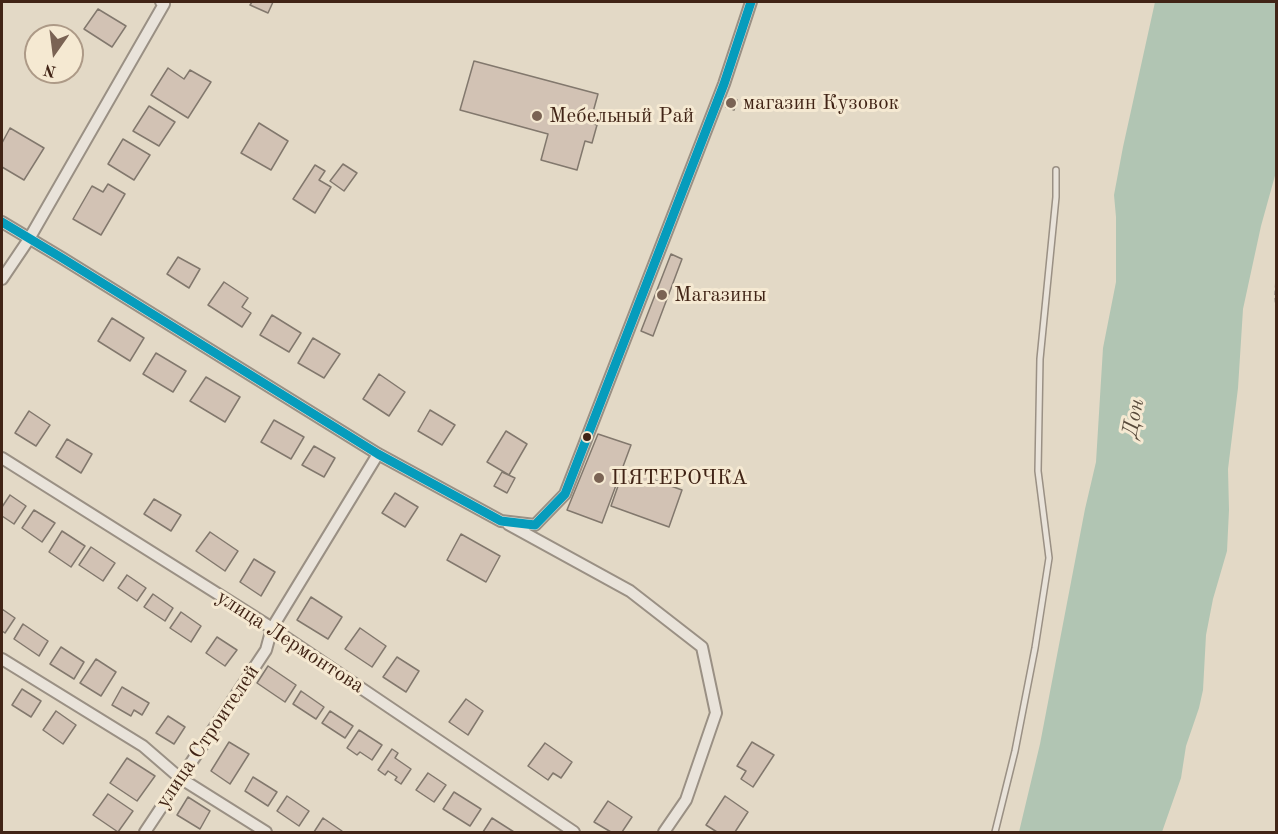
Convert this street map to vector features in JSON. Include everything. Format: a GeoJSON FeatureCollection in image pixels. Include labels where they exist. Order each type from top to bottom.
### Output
{"type":"FeatureCollection","features":[{"type":"Feature","properties":{"kind":"street"},"geometry":{"type":"LineString","coordinates":[[501,520],[535,525],[565,494],[724,84],[751,2]]}},
{"type":"Feature","properties":{"kind":"street"},"geometry":{"type":"LineString","coordinates":[[2,279],[29,238],[163,3]]}},
{"type":"Feature","properties":{"kind":"street"},"geometry":{"type":"LineString","coordinates":[[2,222],[378,454],[630,591],[702,647],[716,713],[686,800],[664,832]]}},
{"type":"Feature","properties":{"kind":"street","name":"улица Строителей"},"geometry":{"type":"LineString","coordinates":[[145,832],[266,650],[272,628],[378,454]]}},
{"type":"Feature","properties":{"kind":"street","name":"улица Лермонтова"},"geometry":{"type":"LineString","coordinates":[[2,458],[272,628],[574,832]]}},
{"type":"Feature","properties":{"kind":"street"},"geometry":{"type":"LineString","coordinates":[[2,659],[143,746],[180,778],[267,832]]}},
{"type":"Feature","properties":{"kind":"lane"},"geometry":{"type":"LineString","coordinates":[[995,832],[1015,751],[1035,648],[1048,558],[1038,471],[1040,359],[1056,197],[1056,170]]}},
{"type":"Feature","properties":{"kind":"path"},"geometry":{"type":"LineString","coordinates":[[1276,283],[1276,306]]}},
{"type":"Feature","properties":{"kind":"water","name":"Дон"},"geometry":{"type":"Polygon","coordinates":[[[1155,2],[1276,2],[1276,172],[1261,226],[1243,309],[1238,388],[1228,469],[1227,551],[1213,599],[1206,635],[1203,690],[1199,708],[1186,746],[1181,778],[1162,832],[1019,832],[1040,744],[1096,462],[1103,348],[1116,282],[1114,195],[1155,2]]]}},
{"type":"Feature","properties":{"kind":"building"},"geometry":{"type":"Polygon","coordinates":[[[252,2],[273,2],[268,13],[250,5],[252,2]]]}},
{"type":"Feature","properties":{"kind":"building"},"geometry":{"type":"Polygon","coordinates":[[[98,9],[126,26],[112,47],[84,29],[98,9]]]}},
{"type":"Feature","properties":{"kind":"building","name":"Мебельный Рай"},"geometry":{"type":"Polygon","coordinates":[[[474,61],[598,94],[590,123],[597,125],[592,143],[585,141],[577,170],[541,160],[548,134],[460,110],[474,61]]]}},
{"type":"Feature","properties":{"kind":"building"},"geometry":{"type":"Polygon","coordinates":[[[168,68],[184,79],[190,70],[211,82],[188,118],[151,95],[168,68]]]}},
{"type":"Feature","properties":{"kind":"building","name":"магазин Кузовок"},"geometry":{"type":"Polygon","coordinates":[[[729,97],[737,100],[734,110],[726,107],[729,97]]]}},
{"type":"Feature","properties":{"kind":"building"},"geometry":{"type":"Polygon","coordinates":[[[149,106],[175,122],[159,146],[133,131],[149,106]]]}},
{"type":"Feature","properties":{"kind":"building"},"geometry":{"type":"Polygon","coordinates":[[[259,123],[288,141],[271,170],[241,153],[259,123]]]}},
{"type":"Feature","properties":{"kind":"building"},"geometry":{"type":"Polygon","coordinates":[[[10,128],[44,148],[24,180],[2,167],[2,143],[10,128]]]}},
{"type":"Feature","properties":{"kind":"building"},"geometry":{"type":"Polygon","coordinates":[[[123,139],[150,155],[134,180],[108,164],[123,139]]]}},
{"type":"Feature","properties":{"kind":"building"},"geometry":{"type":"Polygon","coordinates":[[[343,164],[357,173],[344,191],[330,181],[343,164]]]}},
{"type":"Feature","properties":{"kind":"building"},"geometry":{"type":"Polygon","coordinates":[[[315,165],[325,171],[319,180],[331,187],[315,213],[293,199],[315,165]]]}},
{"type":"Feature","properties":{"kind":"building"},"geometry":{"type":"Polygon","coordinates":[[[108,184],[125,194],[101,235],[73,219],[92,186],[103,192],[108,184]]]}},
{"type":"Feature","properties":{"kind":"building","name":"Магазины"},"geometry":{"type":"Polygon","coordinates":[[[671,254],[682,259],[653,336],[641,331],[671,254]]]}},
{"type":"Feature","properties":{"kind":"building"},"geometry":{"type":"Polygon","coordinates":[[[178,257],[200,269],[189,288],[167,274],[178,257]]]}},
{"type":"Feature","properties":{"kind":"building"},"geometry":{"type":"Polygon","coordinates":[[[224,282],[248,298],[242,307],[251,313],[242,327],[208,305],[224,282]]]}},
{"type":"Feature","properties":{"kind":"building"},"geometry":{"type":"Polygon","coordinates":[[[272,315],[301,333],[289,352],[260,335],[272,315]]]}},
{"type":"Feature","properties":{"kind":"building"},"geometry":{"type":"Polygon","coordinates":[[[112,318],[144,338],[130,361],[98,341],[112,318]]]}},
{"type":"Feature","properties":{"kind":"building"},"geometry":{"type":"Polygon","coordinates":[[[313,338],[340,354],[324,378],[298,363],[313,338]]]}},
{"type":"Feature","properties":{"kind":"building"},"geometry":{"type":"Polygon","coordinates":[[[156,353],[186,371],[173,392],[143,374],[156,353]]]}},
{"type":"Feature","properties":{"kind":"building"},"geometry":{"type":"Polygon","coordinates":[[[379,374],[405,392],[389,416],[363,399],[379,374]]]}},
{"type":"Feature","properties":{"kind":"building"},"geometry":{"type":"Polygon","coordinates":[[[206,377],[240,397],[225,422],[190,401],[206,377]]]}},
{"type":"Feature","properties":{"kind":"building"},"geometry":{"type":"Polygon","coordinates":[[[430,410],[455,425],[442,445],[418,431],[430,410]]]}},
{"type":"Feature","properties":{"kind":"building"},"geometry":{"type":"Polygon","coordinates":[[[29,411],[50,425],[36,446],[15,433],[29,411]]]}},
{"type":"Feature","properties":{"kind":"building"},"geometry":{"type":"Polygon","coordinates":[[[274,420],[304,437],[291,459],[261,442],[274,420]]]}},
{"type":"Feature","properties":{"kind":"building"},"geometry":{"type":"Polygon","coordinates":[[[506,431],[527,444],[509,475],[487,462],[506,431]]]}},
{"type":"Feature","properties":{"kind":"building","name":"ПЯТЕРОЧКА"},"geometry":{"type":"Polygon","coordinates":[[[598,434],[631,445],[602,523],[567,510],[598,434]]]}},
{"type":"Feature","properties":{"kind":"building"},"geometry":{"type":"Polygon","coordinates":[[[67,439],[92,454],[81,473],[56,457],[67,439]]]}},
{"type":"Feature","properties":{"kind":"building"},"geometry":{"type":"Polygon","coordinates":[[[314,446],[335,458],[324,477],[302,465],[314,446]]]}},
{"type":"Feature","properties":{"kind":"building"},"geometry":{"type":"Polygon","coordinates":[[[624,469],[682,490],[669,527],[611,506],[624,469]]]}},
{"type":"Feature","properties":{"kind":"building"},"geometry":{"type":"Polygon","coordinates":[[[502,472],[515,478],[507,493],[494,486],[502,472]]]}},
{"type":"Feature","properties":{"kind":"building"},"geometry":{"type":"Polygon","coordinates":[[[395,493],[418,507],[405,527],[382,513],[395,493]]]}},
{"type":"Feature","properties":{"kind":"building"},"geometry":{"type":"Polygon","coordinates":[[[10,495],[26,506],[14,524],[2,516],[2,507],[10,495]]]}},
{"type":"Feature","properties":{"kind":"building"},"geometry":{"type":"Polygon","coordinates":[[[154,499],[181,515],[171,531],[144,514],[154,499]]]}},
{"type":"Feature","properties":{"kind":"building"},"geometry":{"type":"Polygon","coordinates":[[[34,510],[55,523],[42,542],[22,528],[34,510]]]}},
{"type":"Feature","properties":{"kind":"building"},"geometry":{"type":"Polygon","coordinates":[[[62,531],[85,546],[71,567],[49,552],[62,531]]]}},
{"type":"Feature","properties":{"kind":"building"},"geometry":{"type":"Polygon","coordinates":[[[210,532],[238,551],[225,571],[196,551],[210,532]]]}},
{"type":"Feature","properties":{"kind":"building"},"geometry":{"type":"Polygon","coordinates":[[[461,534],[500,556],[486,582],[447,560],[461,534]]]}},
{"type":"Feature","properties":{"kind":"building"},"geometry":{"type":"Polygon","coordinates":[[[91,547],[115,563],[103,581],[79,565],[91,547]]]}},
{"type":"Feature","properties":{"kind":"building"},"geometry":{"type":"Polygon","coordinates":[[[254,559],[275,572],[261,596],[240,582],[254,559]]]}},
{"type":"Feature","properties":{"kind":"building"},"geometry":{"type":"Polygon","coordinates":[[[127,575],[146,588],[137,601],[118,588],[127,575]]]}},
{"type":"Feature","properties":{"kind":"building"},"geometry":{"type":"Polygon","coordinates":[[[153,594],[173,608],[165,621],[144,607],[153,594]]]}},
{"type":"Feature","properties":{"kind":"building"},"geometry":{"type":"Polygon","coordinates":[[[311,597],[342,617],[328,639],[297,620],[311,597]]]}},
{"type":"Feature","properties":{"kind":"building"},"geometry":{"type":"Polygon","coordinates":[[[2,609],[15,618],[5,633],[2,631],[2,609]]]}},
{"type":"Feature","properties":{"kind":"building"},"geometry":{"type":"Polygon","coordinates":[[[181,612],[201,626],[191,642],[170,628],[181,612]]]}},
{"type":"Feature","properties":{"kind":"building"},"geometry":{"type":"Polygon","coordinates":[[[23,624],[48,641],[39,656],[14,639],[23,624]]]}},
{"type":"Feature","properties":{"kind":"building"},"geometry":{"type":"Polygon","coordinates":[[[360,628],[386,646],[372,667],[345,649],[360,628]]]}},
{"type":"Feature","properties":{"kind":"building"},"geometry":{"type":"Polygon","coordinates":[[[217,637],[237,650],[225,666],[206,653],[217,637]]]}},
{"type":"Feature","properties":{"kind":"building"},"geometry":{"type":"Polygon","coordinates":[[[61,647],[84,662],[74,679],[50,664],[61,647]]]}},
{"type":"Feature","properties":{"kind":"building"},"geometry":{"type":"Polygon","coordinates":[[[397,657],[419,671],[406,692],[383,677],[397,657]]]}},
{"type":"Feature","properties":{"kind":"building"},"geometry":{"type":"Polygon","coordinates":[[[96,659],[116,672],[101,696],[80,683],[96,659]]]}},
{"type":"Feature","properties":{"kind":"building"},"geometry":{"type":"Polygon","coordinates":[[[268,666],[296,685],[285,702],[257,683],[268,666]]]}},
{"type":"Feature","properties":{"kind":"building"},"geometry":{"type":"Polygon","coordinates":[[[122,687],[149,703],[142,715],[134,710],[131,716],[112,705],[122,687]]]}},
{"type":"Feature","properties":{"kind":"building"},"geometry":{"type":"Polygon","coordinates":[[[22,689],[41,701],[31,717],[12,705],[22,689]]]}},
{"type":"Feature","properties":{"kind":"building"},"geometry":{"type":"Polygon","coordinates":[[[301,691],[324,707],[316,719],[293,704],[301,691]]]}},
{"type":"Feature","properties":{"kind":"building"},"geometry":{"type":"Polygon","coordinates":[[[466,699],[483,711],[468,735],[449,722],[466,699]]]}},
{"type":"Feature","properties":{"kind":"building"},"geometry":{"type":"Polygon","coordinates":[[[56,711],[76,725],[63,744],[43,730],[56,711]]]}},
{"type":"Feature","properties":{"kind":"building"},"geometry":{"type":"Polygon","coordinates":[[[330,711],[353,726],[345,738],[322,723],[330,711]]]}},
{"type":"Feature","properties":{"kind":"building"},"geometry":{"type":"Polygon","coordinates":[[[168,716],[185,727],[174,744],[156,733],[168,716]]]}},
{"type":"Feature","properties":{"kind":"building"},"geometry":{"type":"Polygon","coordinates":[[[359,730],[382,745],[372,760],[360,752],[357,755],[347,748],[359,730]]]}},
{"type":"Feature","properties":{"kind":"building"},"geometry":{"type":"Polygon","coordinates":[[[229,742],[249,754],[230,784],[211,771],[229,742]]]}},
{"type":"Feature","properties":{"kind":"building"},"geometry":{"type":"Polygon","coordinates":[[[752,742],[774,755],[753,787],[741,779],[746,771],[737,766],[752,742]]]}},
{"type":"Feature","properties":{"kind":"building"},"geometry":{"type":"Polygon","coordinates":[[[545,743],[572,762],[561,778],[553,773],[548,780],[528,766],[545,743]]]}},
{"type":"Feature","properties":{"kind":"building"},"geometry":{"type":"Polygon","coordinates":[[[392,749],[398,753],[395,758],[411,769],[401,784],[395,780],[397,777],[388,771],[385,775],[378,770],[392,749]]]}},
{"type":"Feature","properties":{"kind":"building"},"geometry":{"type":"Polygon","coordinates":[[[127,758],[155,776],[137,801],[110,783],[127,758]]]}},
{"type":"Feature","properties":{"kind":"building"},"geometry":{"type":"Polygon","coordinates":[[[428,773],[446,785],[434,802],[416,790],[428,773]]]}},
{"type":"Feature","properties":{"kind":"building"},"geometry":{"type":"Polygon","coordinates":[[[253,777],[277,792],[268,806],[245,791],[253,777]]]}},
{"type":"Feature","properties":{"kind":"building"},"geometry":{"type":"Polygon","coordinates":[[[454,792],[481,809],[470,826],[443,809],[454,792]]]}},
{"type":"Feature","properties":{"kind":"building"},"geometry":{"type":"Polygon","coordinates":[[[108,794],[133,811],[118,832],[93,815],[108,794]]]}},
{"type":"Feature","properties":{"kind":"building"},"geometry":{"type":"Polygon","coordinates":[[[287,796],[309,811],[299,826],[277,811],[287,796]]]}},
{"type":"Feature","properties":{"kind":"building"},"geometry":{"type":"Polygon","coordinates":[[[725,796],[748,812],[735,832],[717,832],[706,825],[725,796]]]}},
{"type":"Feature","properties":{"kind":"building"},"geometry":{"type":"Polygon","coordinates":[[[188,797],[210,811],[200,829],[177,815],[188,797]]]}},
{"type":"Feature","properties":{"kind":"building"},"geometry":{"type":"Polygon","coordinates":[[[608,801],[632,817],[622,832],[611,832],[594,822],[608,801]]]}},
{"type":"Feature","properties":{"kind":"building"},"geometry":{"type":"Polygon","coordinates":[[[323,818],[342,831],[314,832],[323,818]]]}},
{"type":"Feature","properties":{"kind":"building"},"geometry":{"type":"Polygon","coordinates":[[[492,818],[514,832],[483,832],[492,818]]]}},
{"type":"Feature","properties":{"kind":"transit line"},"geometry":{"type":"LineString","coordinates":[[2,222],[378,454],[501,521],[535,525],[565,494],[724,84],[751,2]]}},
{"type":"Feature","properties":{"kind":"place","name":"магазин Кузовок"},"geometry":{"type":"Point","coordinates":[731,103]}},
{"type":"Feature","properties":{"kind":"place","name":"Мебельный Рай"},"geometry":{"type":"Point","coordinates":[537,116]}},
{"type":"Feature","properties":{"kind":"place","name":"Магазины"},"geometry":{"type":"Point","coordinates":[662,295]}},
{"type":"Feature","properties":{"kind":"place","name":"ПЯТЕРОЧКА"},"geometry":{"type":"Point","coordinates":[599,478]}}]}
